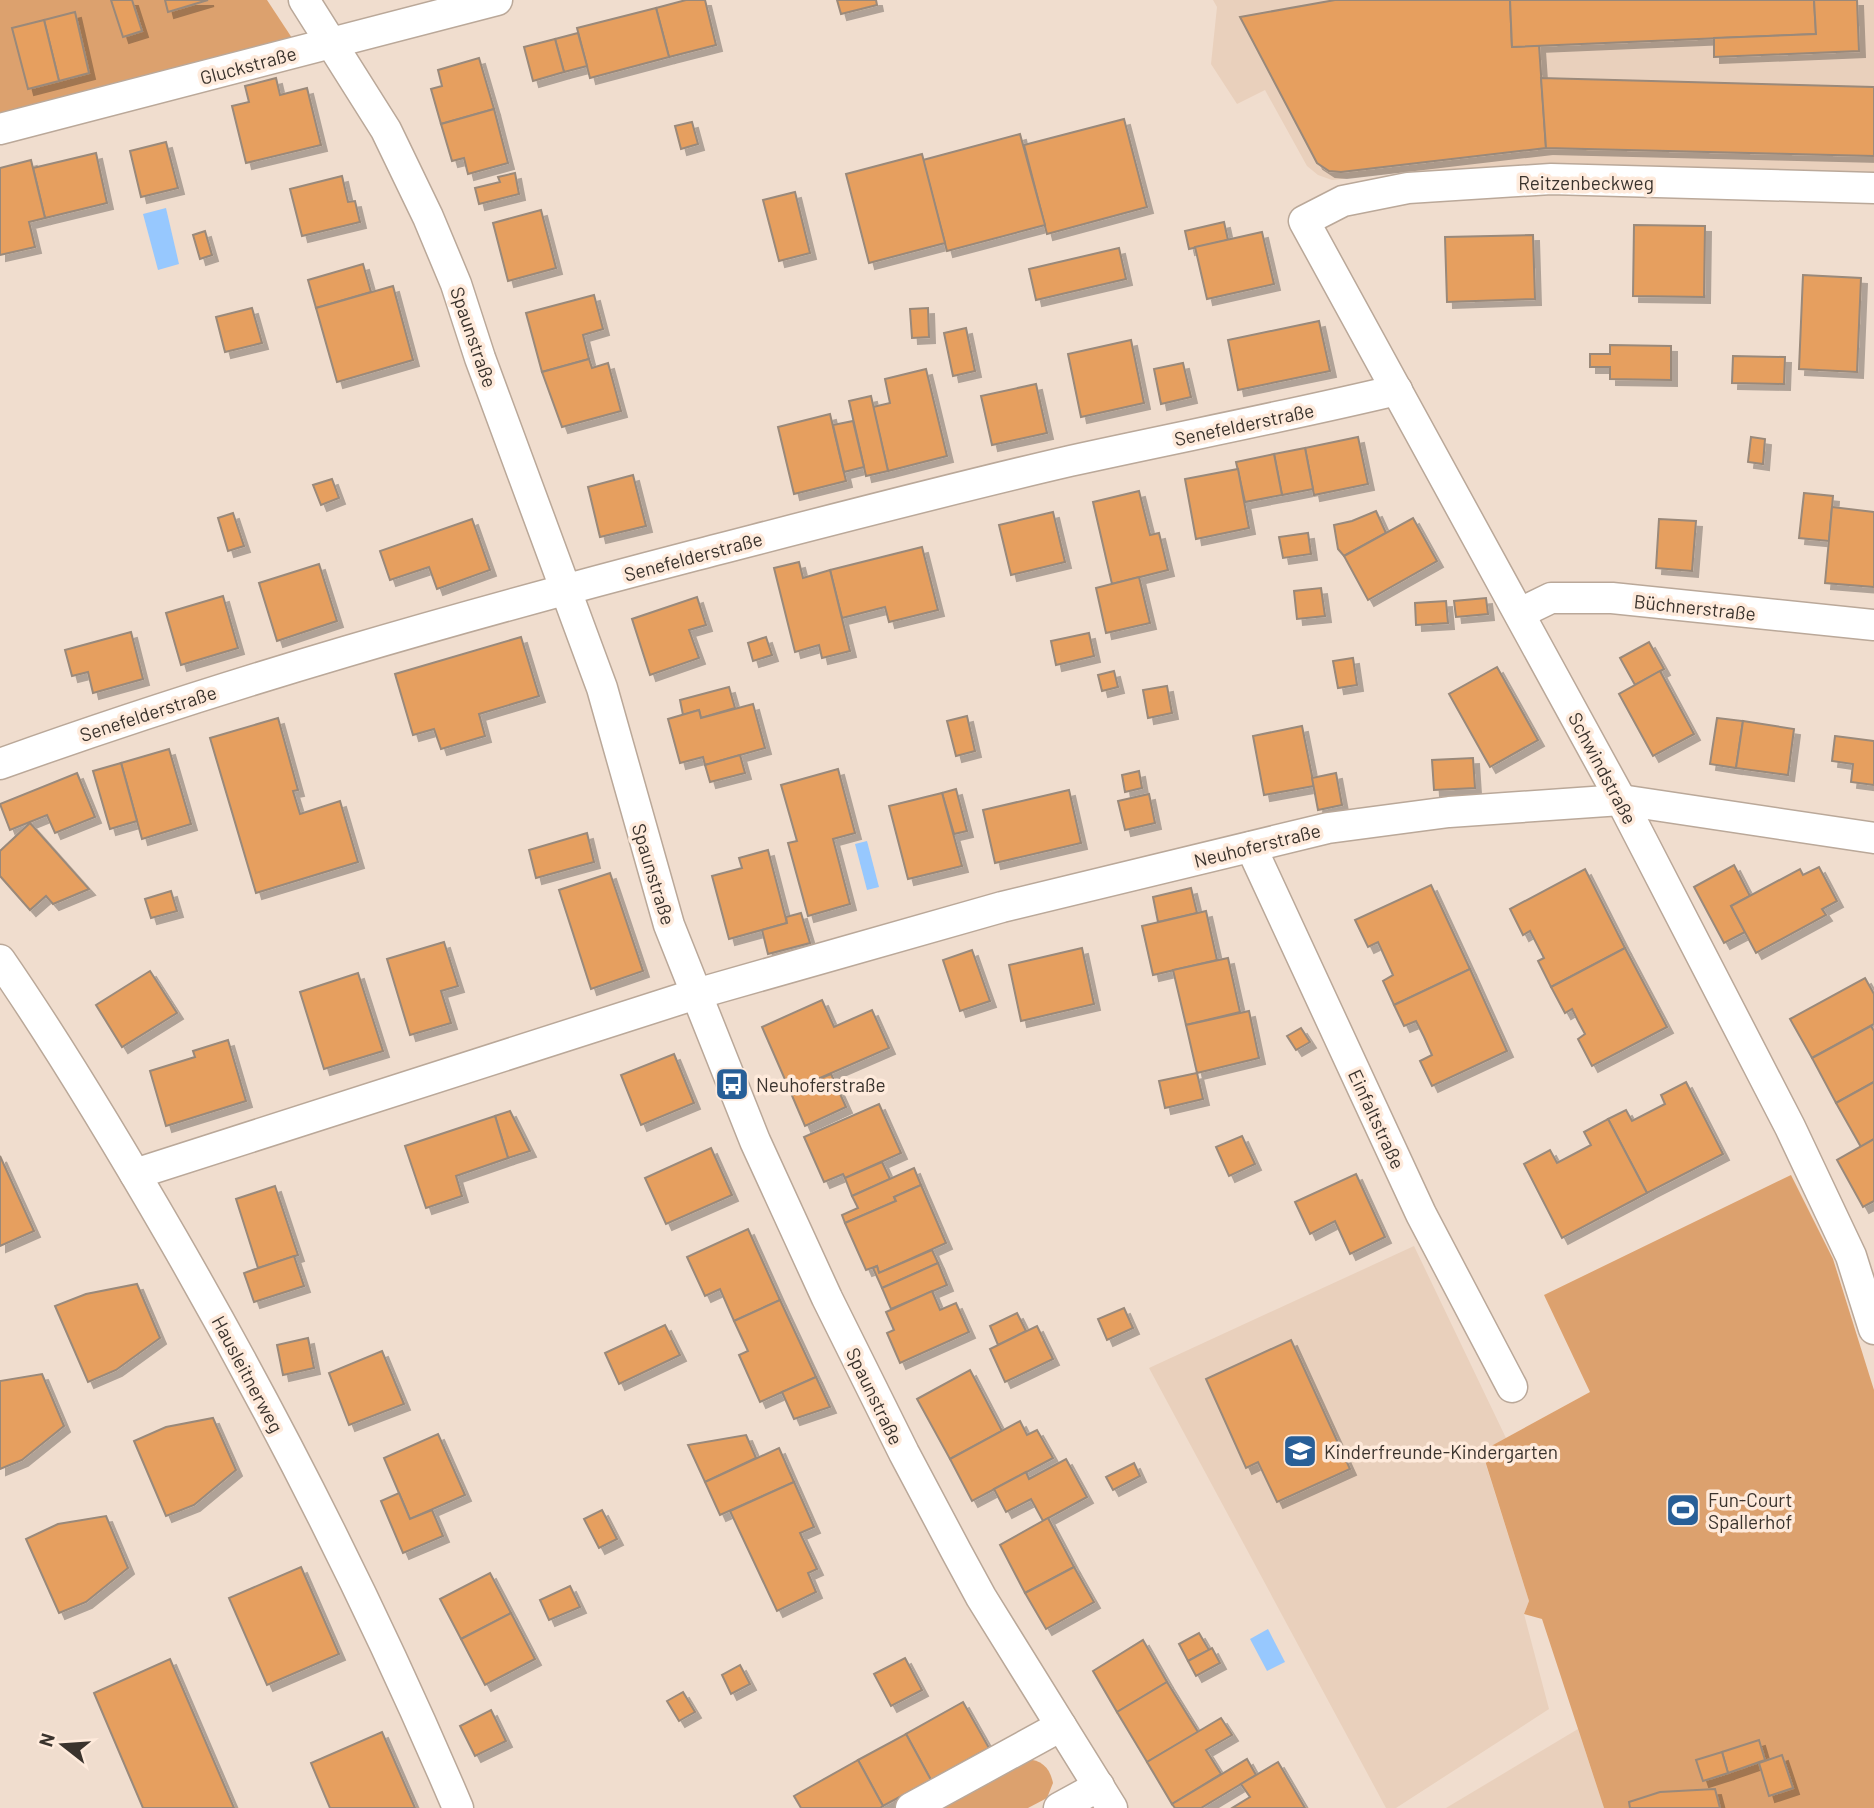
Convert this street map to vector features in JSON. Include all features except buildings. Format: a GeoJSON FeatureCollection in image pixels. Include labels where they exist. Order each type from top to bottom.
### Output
{"type":"FeatureCollection","features":[{"type":"Feature","properties":{"kind":"street","name":"Spaunstraße"},"geometry":{"type":"LineString","coordinates":[[304,0],[386,130],[428,217],[456,284],[480,358],[602,688],[669,925],[755,1141],[877,1399],[981,1597],[1106,1797],[1059,1808]]}},
{"type":"Feature","properties":{"kind":"street","name":"Gluckstraße"},"geometry":{"type":"LineString","coordinates":[[0,129],[497,0]]}},
{"type":"Feature","properties":{"kind":"street","name":"Reitzenbeckweg"},"geometry":{"type":"LineString","coordinates":[[1304,221],[1343,201],[1408,188],[1538,180],[1874,188]]}},
{"type":"Feature","properties":{"kind":"street","name":"Schwindstraße"},"geometry":{"type":"LineString","coordinates":[[1304,221],[1621,800],[1790,1127],[1863,1257],[1874,1329]]}},
{"type":"Feature","properties":{"kind":"street","name":"Senefelderstraße"},"geometry":{"type":"LineString","coordinates":[[0,764],[274,672],[566,590],[1069,461],[1397,390]]}},
{"type":"Feature","properties":{"kind":"street","name":"Büchnerstraße"},"geometry":{"type":"LineString","coordinates":[[1520,613],[1551,598],[1612,598],[1874,625]]}},
{"type":"Feature","properties":{"kind":"street","name":"Neuhoferstraße"},"geometry":{"type":"LineString","coordinates":[[135,1174],[696,994],[1002,907],[1328,828],[1449,812],[1621,800],[1874,838]]}},
{"type":"Feature","properties":{"kind":"street","name":"Einfaltstraße"},"geometry":{"type":"LineString","coordinates":[[1251,846],[1421,1214],[1512,1387]]}},
{"type":"Feature","properties":{"kind":"street","name":"Hausleitnerweg"},"geometry":{"type":"LineString","coordinates":[[0,960],[38,1015],[135,1174],[234,1345],[333,1536],[458,1808]]}},
{"type":"Feature","properties":{"kind":"street"},"geometry":{"type":"LineString","coordinates":[[911,1808],[1061,1726]]}},
{"type":"Feature","properties":{"kind":"shaded area"},"geometry":{"type":"Polygon","coordinates":[[[0,0],[267,0],[294,41],[0,117],[0,0]]]}},
{"type":"Feature","properties":{"kind":"shaded area"},"geometry":{"type":"Polygon","coordinates":[[[1213,0],[1874,0],[1874,172],[1550,164],[1407,172],[1332,180],[1318,175],[1307,166],[1265,90],[1237,104],[1211,64],[1217,7],[1213,0]]]}},
{"type":"Feature","properties":{"kind":"shaded area"},"geometry":{"type":"Polygon","coordinates":[[[1791,1175],[1833,1259],[1874,1390],[1874,1808],[1604,1808],[1542,1619],[1524,1614],[1529,1601],[1482,1451],[1590,1392],[1544,1295],[1791,1175]]]}},
{"type":"Feature","properties":{"kind":"shaded area"},"geometry":{"type":"Polygon","coordinates":[[[1414,1246],[1506,1438],[1482,1452],[1529,1601],[1524,1614],[1549,1709],[1396,1808],[1386,1808],[1149,1368],[1414,1246]]]}},
{"type":"Feature","properties":{"kind":"shaded area"},"geometry":{"type":"Polygon","coordinates":[[[1578,1729],[1604,1808],[1446,1808],[1578,1729]]]}},
{"type":"Feature","properties":{"kind":"shaded area"},"geometry":{"type":"Polygon","coordinates":[[[1026,1759],[1041,1763],[1050,1773],[1053,1783],[1047,1798],[1028,1808],[936,1808],[1026,1759]]]}},
{"type":"Feature","properties":{"kind":"water"},"geometry":{"type":"Polygon","coordinates":[[[166,208],[179,264],[158,270],[143,214],[166,208]]]}},
{"type":"Feature","properties":{"kind":"water"},"geometry":{"type":"Polygon","coordinates":[[[867,841],[879,887],[867,890],[855,844],[867,841]]]}},
{"type":"Feature","properties":{"kind":"water"},"geometry":{"type":"Polygon","coordinates":[[[1268,1629],[1285,1662],[1267,1671],[1250,1639],[1268,1629]]]}},
{"type":"Feature","properties":{"kind":"place","name":"Neuhoferstraße"},"geometry":{"type":"Point","coordinates":[732,1084]}},
{"type":"Feature","properties":{"kind":"place","name":"Kinderfreunde-Kindergarten"},"geometry":{"type":"Point","coordinates":[1300,1451]}},
{"type":"Feature","properties":{"kind":"place","name":"Fun-Court Spallerhof"},"geometry":{"type":"Point","coordinates":[1683,1510]}}]}
